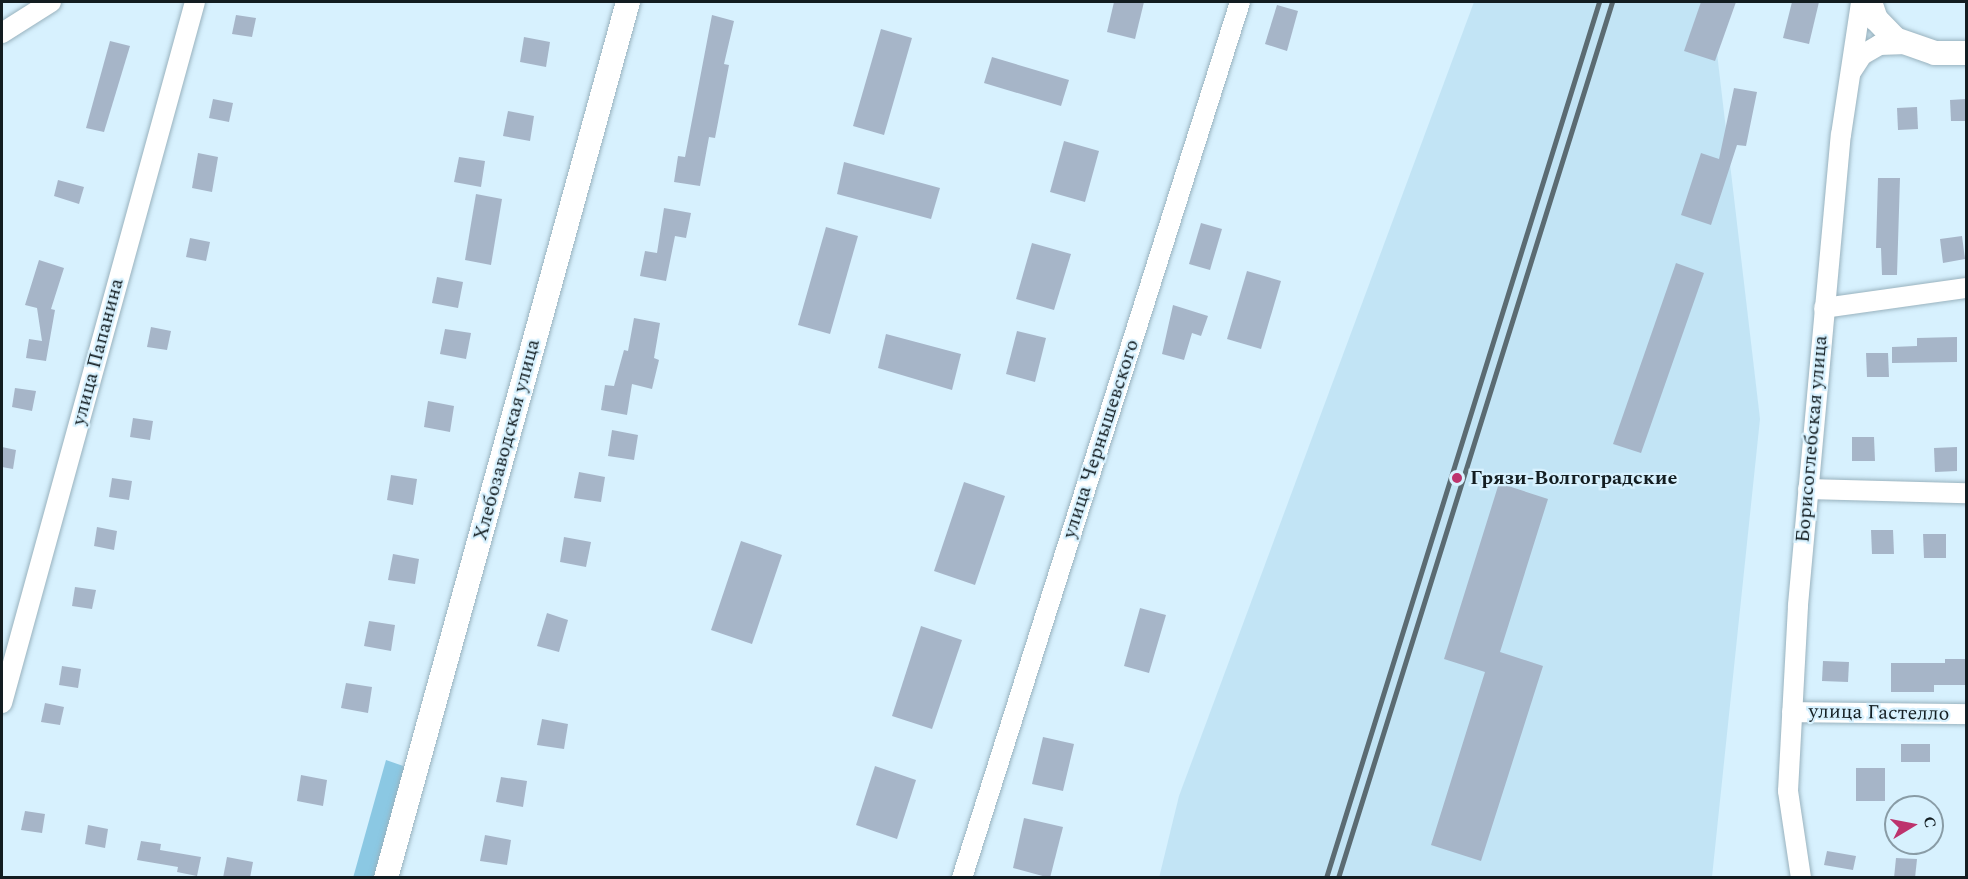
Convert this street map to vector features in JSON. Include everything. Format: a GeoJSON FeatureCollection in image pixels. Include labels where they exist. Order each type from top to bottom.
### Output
{"type":"FeatureCollection","features":[{"type":"Feature","properties":{"kind":"street"},"geometry":{"type":"LineString","coordinates":[[2,33],[51,2]]}},
{"type":"Feature","properties":{"kind":"street","name":"улица Папанина"},"geometry":{"type":"LineString","coordinates":[[2,703],[195,2]]}},
{"type":"Feature","properties":{"kind":"street","name":"Хлебозаводская улица"},"geometry":{"type":"LineString","coordinates":[[386,878],[628,2]]}},
{"type":"Feature","properties":{"kind":"street","name":"улица Чернышевского"},"geometry":{"type":"LineString","coordinates":[[962,878],[1240,2]]}},
{"type":"Feature","properties":{"kind":"street","name":"Борисоглебская улица"},"geometry":{"type":"LineString","coordinates":[[1801,878],[1788,791],[1792,712],[1824,308],[1841,135],[1861,2]]}},
{"type":"Feature","properties":{"kind":"street"},"geometry":{"type":"LineString","coordinates":[[1870,2],[1876,19],[1907,44]]}},
{"type":"Feature","properties":{"kind":"street"},"geometry":{"type":"LineString","coordinates":[[1851,72],[1862,55],[1879,45],[1907,44],[1935,53],[1966,53]]}},
{"type":"Feature","properties":{"kind":"street"},"geometry":{"type":"LineString","coordinates":[[1824,308],[1966,288]]}},
{"type":"Feature","properties":{"kind":"street"},"geometry":{"type":"LineString","coordinates":[[1808,489],[1966,493]]}},
{"type":"Feature","properties":{"kind":"street","name":"улица Гастелло"},"geometry":{"type":"LineString","coordinates":[[1792,712],[1966,714]]}},
{"type":"Feature","properties":{"kind":"shaded area"},"geometry":{"type":"Polygon","coordinates":[[[1474,2],[1711,2],[1760,419],[1712,877],[1159,878],[1179,796],[1474,2]]]}},
{"type":"Feature","properties":{"kind":"shaded area"},"geometry":{"type":"Polygon","coordinates":[[[386,760],[409,768],[380,877],[353,878],[386,760]]]}},
{"type":"Feature","properties":{"kind":"building"},"geometry":{"type":"Polygon","coordinates":[[[1114,2],[1144,2],[1135,39],[1107,32],[1114,2]]]}},
{"type":"Feature","properties":{"kind":"building"},"geometry":{"type":"Polygon","coordinates":[[[1701,2],[1736,2],[1715,61],[1684,51],[1701,2]]]}},
{"type":"Feature","properties":{"kind":"building"},"geometry":{"type":"Polygon","coordinates":[[[1792,2],[1819,2],[1809,44],[1783,38],[1792,2]]]}},
{"type":"Feature","properties":{"kind":"building"},"geometry":{"type":"Polygon","coordinates":[[[1277,5],[1298,11],[1287,51],[1265,44],[1277,5]]]}},
{"type":"Feature","properties":{"kind":"building"},"geometry":{"type":"Polygon","coordinates":[[[236,15],[256,18],[252,37],[232,34],[236,15]]]}},
{"type":"Feature","properties":{"kind":"building"},"geometry":{"type":"Polygon","coordinates":[[[712,15],[734,21],[724,64],[729,65],[715,138],[709,137],[700,186],[674,182],[678,156],[685,157],[712,15]]]}},
{"type":"Feature","properties":{"kind":"building"},"geometry":{"type":"Polygon","coordinates":[[[881,29],[912,38],[884,135],[853,126],[881,29]]]}},
{"type":"Feature","properties":{"kind":"building"},"geometry":{"type":"Polygon","coordinates":[[[524,37],[550,42],[546,67],[520,62],[524,37]]]}},
{"type":"Feature","properties":{"kind":"building"},"geometry":{"type":"Polygon","coordinates":[[[110,41],[130,46],[104,132],[86,128],[110,41]]]}},
{"type":"Feature","properties":{"kind":"building"},"geometry":{"type":"Polygon","coordinates":[[[992,57],[1069,80],[1061,106],[984,83],[992,57]]]}},
{"type":"Feature","properties":{"kind":"building"},"geometry":{"type":"Polygon","coordinates":[[[1734,88],[1757,92],[1746,146],[1737,145],[1711,225],[1681,215],[1701,153],[1719,159],[1734,88]]]}},
{"type":"Feature","properties":{"kind":"building"},"geometry":{"type":"Polygon","coordinates":[[[213,99],[233,103],[229,122],[209,118],[213,99]]]}},
{"type":"Feature","properties":{"kind":"building"},"geometry":{"type":"Polygon","coordinates":[[[1966,99],[1966,121],[1951,121],[1950,100],[1966,99]]]}},
{"type":"Feature","properties":{"kind":"building"},"geometry":{"type":"Polygon","coordinates":[[[1917,107],[1918,129],[1898,130],[1897,108],[1917,107]]]}},
{"type":"Feature","properties":{"kind":"building"},"geometry":{"type":"Polygon","coordinates":[[[508,111],[534,116],[530,141],[503,136],[508,111]]]}},
{"type":"Feature","properties":{"kind":"building"},"geometry":{"type":"Polygon","coordinates":[[[1064,141],[1099,151],[1085,202],[1050,192],[1064,141]]]}},
{"type":"Feature","properties":{"kind":"building"},"geometry":{"type":"Polygon","coordinates":[[[198,153],[218,157],[212,192],[192,188],[198,153]]]}},
{"type":"Feature","properties":{"kind":"building"},"geometry":{"type":"Polygon","coordinates":[[[459,157],[485,161],[481,187],[454,182],[459,157]]]}},
{"type":"Feature","properties":{"kind":"building"},"geometry":{"type":"Polygon","coordinates":[[[844,162],[940,188],[931,219],[837,194],[844,162]]]}},
{"type":"Feature","properties":{"kind":"building"},"geometry":{"type":"Polygon","coordinates":[[[1878,178],[1900,178],[1897,275],[1882,275],[1881,248],[1876,248],[1878,178]]]}},
{"type":"Feature","properties":{"kind":"building"},"geometry":{"type":"Polygon","coordinates":[[[58,180],[84,187],[79,204],[54,196],[58,180]]]}},
{"type":"Feature","properties":{"kind":"building"},"geometry":{"type":"Polygon","coordinates":[[[476,194],[502,199],[491,265],[465,260],[476,194]]]}},
{"type":"Feature","properties":{"kind":"building"},"geometry":{"type":"Polygon","coordinates":[[[664,208],[691,213],[686,238],[675,236],[666,281],[640,276],[645,251],[657,253],[664,208]]]}},
{"type":"Feature","properties":{"kind":"building"},"geometry":{"type":"Polygon","coordinates":[[[1201,223],[1222,229],[1210,270],[1189,264],[1201,223]]]}},
{"type":"Feature","properties":{"kind":"building"},"geometry":{"type":"Polygon","coordinates":[[[826,227],[858,236],[830,334],[798,325],[826,227]]]}},
{"type":"Feature","properties":{"kind":"building"},"geometry":{"type":"Polygon","coordinates":[[[1962,236],[1965,259],[1943,263],[1940,239],[1962,236]]]}},
{"type":"Feature","properties":{"kind":"building"},"geometry":{"type":"Polygon","coordinates":[[[190,238],[210,242],[206,261],[186,257],[190,238]]]}},
{"type":"Feature","properties":{"kind":"building"},"geometry":{"type":"Polygon","coordinates":[[[1032,243],[1071,254],[1054,310],[1016,299],[1032,243]]]}},
{"type":"Feature","properties":{"kind":"building"},"geometry":{"type":"Polygon","coordinates":[[[39,260],[64,268],[51,309],[55,310],[46,361],[26,358],[29,339],[42,341],[37,308],[25,305],[39,260]]]}},
{"type":"Feature","properties":{"kind":"building"},"geometry":{"type":"Polygon","coordinates":[[[1676,263],[1704,273],[1641,453],[1613,444],[1676,263]]]}},
{"type":"Feature","properties":{"kind":"building"},"geometry":{"type":"Polygon","coordinates":[[[1247,271],[1281,281],[1261,349],[1227,339],[1247,271]]]}},
{"type":"Feature","properties":{"kind":"building"},"geometry":{"type":"Polygon","coordinates":[[[437,277],[463,282],[458,308],[432,303],[437,277]]]}},
{"type":"Feature","properties":{"kind":"building"},"geometry":{"type":"Polygon","coordinates":[[[1173,305],[1208,316],[1201,336],[1192,333],[1184,360],[1162,354],[1173,305]]]}},
{"type":"Feature","properties":{"kind":"building"},"geometry":{"type":"Polygon","coordinates":[[[634,318],[660,323],[654,358],[659,360],[652,389],[632,384],[627,415],[601,410],[605,385],[614,386],[624,350],[628,351],[634,318]]]}},
{"type":"Feature","properties":{"kind":"building"},"geometry":{"type":"Polygon","coordinates":[[[151,327],[171,331],[167,350],[147,347],[151,327]]]}},
{"type":"Feature","properties":{"kind":"building"},"geometry":{"type":"Polygon","coordinates":[[[445,329],[471,333],[466,359],[440,354],[445,329]]]}},
{"type":"Feature","properties":{"kind":"building"},"geometry":{"type":"Polygon","coordinates":[[[1017,331],[1046,338],[1035,382],[1006,374],[1017,331]]]}},
{"type":"Feature","properties":{"kind":"building"},"geometry":{"type":"Polygon","coordinates":[[[886,334],[961,354],[952,390],[878,368],[886,334]]]}},
{"type":"Feature","properties":{"kind":"building"},"geometry":{"type":"Polygon","coordinates":[[[1957,337],[1957,362],[1892,363],[1892,347],[1917,346],[1917,338],[1957,337]]]}},
{"type":"Feature","properties":{"kind":"building"},"geometry":{"type":"Polygon","coordinates":[[[1866,353],[1888,353],[1889,377],[1867,377],[1866,353]]]}},
{"type":"Feature","properties":{"kind":"building"},"geometry":{"type":"Polygon","coordinates":[[[15,388],[36,391],[32,411],[12,407],[15,388]]]}},
{"type":"Feature","properties":{"kind":"building"},"geometry":{"type":"Polygon","coordinates":[[[428,401],[454,406],[450,432],[424,427],[428,401]]]}},
{"type":"Feature","properties":{"kind":"building"},"geometry":{"type":"Polygon","coordinates":[[[133,418],[153,421],[150,440],[130,437],[133,418]]]}},
{"type":"Feature","properties":{"kind":"building"},"geometry":{"type":"Polygon","coordinates":[[[612,430],[638,435],[634,460],[608,456],[612,430]]]}},
{"type":"Feature","properties":{"kind":"building"},"geometry":{"type":"Polygon","coordinates":[[[1852,437],[1874,437],[1875,461],[1852,461],[1852,437]]]}},
{"type":"Feature","properties":{"kind":"building"},"geometry":{"type":"Polygon","coordinates":[[[2,447],[16,450],[13,469],[2,467],[2,447]]]}},
{"type":"Feature","properties":{"kind":"building"},"geometry":{"type":"Polygon","coordinates":[[[1957,447],[1957,471],[1935,472],[1934,448],[1957,447]]]}},
{"type":"Feature","properties":{"kind":"building"},"geometry":{"type":"Polygon","coordinates":[[[579,472],[605,477],[601,502],[574,498],[579,472]]]}},
{"type":"Feature","properties":{"kind":"building"},"geometry":{"type":"Polygon","coordinates":[[[391,475],[417,479],[413,505],[387,500],[391,475]]]}},
{"type":"Feature","properties":{"kind":"building"},"geometry":{"type":"Polygon","coordinates":[[[112,478],[132,481],[129,500],[109,497],[112,478]]]}},
{"type":"Feature","properties":{"kind":"building"},"geometry":{"type":"Polygon","coordinates":[[[964,482],[1005,496],[975,585],[934,571],[964,482]]]}},
{"type":"Feature","properties":{"kind":"building"},"geometry":{"type":"Polygon","coordinates":[[[1499,483],[1548,499],[1500,652],[1543,666],[1481,861],[1431,845],[1485,672],[1444,659],[1499,483]]]}},
{"type":"Feature","properties":{"kind":"building"},"geometry":{"type":"Polygon","coordinates":[[[97,527],[117,531],[114,550],[94,546],[97,527]]]}},
{"type":"Feature","properties":{"kind":"building"},"geometry":{"type":"Polygon","coordinates":[[[1871,530],[1893,530],[1894,554],[1872,554],[1871,530]]]}},
{"type":"Feature","properties":{"kind":"building"},"geometry":{"type":"Polygon","coordinates":[[[1923,534],[1946,534],[1946,558],[1924,558],[1923,534]]]}},
{"type":"Feature","properties":{"kind":"building"},"geometry":{"type":"Polygon","coordinates":[[[564,537],[591,542],[586,567],[560,562],[564,537]]]}},
{"type":"Feature","properties":{"kind":"building"},"geometry":{"type":"Polygon","coordinates":[[[741,541],[782,555],[752,644],[711,630],[741,541]]]}},
{"type":"Feature","properties":{"kind":"building"},"geometry":{"type":"Polygon","coordinates":[[[393,554],[419,559],[415,584],[388,580],[393,554]]]}},
{"type":"Feature","properties":{"kind":"building"},"geometry":{"type":"Polygon","coordinates":[[[75,587],[96,590],[92,609],[72,606],[75,587]]]}},
{"type":"Feature","properties":{"kind":"building"},"geometry":{"type":"Polygon","coordinates":[[[1140,608],[1166,615],[1149,673],[1124,666],[1140,608]]]}},
{"type":"Feature","properties":{"kind":"building"},"geometry":{"type":"Polygon","coordinates":[[[547,613],[568,620],[559,652],[537,646],[547,613]]]}},
{"type":"Feature","properties":{"kind":"building"},"geometry":{"type":"Polygon","coordinates":[[[369,621],[395,625],[391,651],[364,646],[369,621]]]}},
{"type":"Feature","properties":{"kind":"building"},"geometry":{"type":"Polygon","coordinates":[[[921,626],[962,640],[932,729],[892,716],[921,626]]]}},
{"type":"Feature","properties":{"kind":"building"},"geometry":{"type":"Polygon","coordinates":[[[1945,659],[1966,659],[1966,685],[1934,685],[1934,692],[1891,692],[1891,663],[1945,663],[1945,659]]]}},
{"type":"Feature","properties":{"kind":"building"},"geometry":{"type":"Polygon","coordinates":[[[1823,661],[1849,662],[1848,682],[1822,681],[1823,661]]]}},
{"type":"Feature","properties":{"kind":"building"},"geometry":{"type":"Polygon","coordinates":[[[62,666],[81,669],[78,688],[59,685],[62,666]]]}},
{"type":"Feature","properties":{"kind":"building"},"geometry":{"type":"Polygon","coordinates":[[[346,683],[372,687],[368,713],[341,708],[346,683]]]}},
{"type":"Feature","properties":{"kind":"building"},"geometry":{"type":"Polygon","coordinates":[[[45,703],[64,707],[60,725],[41,722],[45,703]]]}},
{"type":"Feature","properties":{"kind":"building"},"geometry":{"type":"Polygon","coordinates":[[[542,719],[568,724],[564,749],[537,745],[542,719]]]}},
{"type":"Feature","properties":{"kind":"building"},"geometry":{"type":"Polygon","coordinates":[[[1043,737],[1074,744],[1063,791],[1032,784],[1043,737]]]}},
{"type":"Feature","properties":{"kind":"building"},"geometry":{"type":"Polygon","coordinates":[[[1901,744],[1930,744],[1930,762],[1901,762],[1901,744]]]}},
{"type":"Feature","properties":{"kind":"building"},"geometry":{"type":"Polygon","coordinates":[[[875,766],[916,780],[897,839],[856,825],[875,766]]]}},
{"type":"Feature","properties":{"kind":"building"},"geometry":{"type":"Polygon","coordinates":[[[1856,768],[1885,768],[1884,801],[1856,801],[1856,768]]]}},
{"type":"Feature","properties":{"kind":"building"},"geometry":{"type":"Polygon","coordinates":[[[301,775],[327,780],[323,806],[297,801],[301,775]]]}},
{"type":"Feature","properties":{"kind":"building"},"geometry":{"type":"Polygon","coordinates":[[[501,777],[527,781],[523,807],[496,802],[501,777]]]}},
{"type":"Feature","properties":{"kind":"building"},"geometry":{"type":"Polygon","coordinates":[[[25,811],[45,814],[42,833],[21,830],[25,811]]]}},
{"type":"Feature","properties":{"kind":"building"},"geometry":{"type":"Polygon","coordinates":[[[1024,818],[1063,827],[1050,878],[1013,868],[1024,818]]]}},
{"type":"Feature","properties":{"kind":"building"},"geometry":{"type":"Polygon","coordinates":[[[88,825],[108,829],[105,848],[85,844],[88,825]]]}},
{"type":"Feature","properties":{"kind":"building"},"geometry":{"type":"Polygon","coordinates":[[[485,835],[511,840],[507,865],[480,861],[485,835]]]}},
{"type":"Feature","properties":{"kind":"building"},"geometry":{"type":"Polygon","coordinates":[[[141,841],[161,844],[160,850],[201,857],[197,876],[177,872],[178,867],[137,860],[141,841]]]}},
{"type":"Feature","properties":{"kind":"building"},"geometry":{"type":"Polygon","coordinates":[[[1827,851],[1856,856],[1853,870],[1824,865],[1827,851]]]}},
{"type":"Feature","properties":{"kind":"building"},"geometry":{"type":"Polygon","coordinates":[[[227,857],[253,862],[250,878],[223,878],[227,857]]]}},
{"type":"Feature","properties":{"kind":"building"},"geometry":{"type":"Polygon","coordinates":[[[1896,858],[1917,859],[1915,878],[1894,878],[1896,858]]]}},
{"type":"Feature","properties":{"kind":"railway"},"geometry":{"type":"LineString","coordinates":[[1326,878],[1599,2]]}},
{"type":"Feature","properties":{"kind":"railway"},"geometry":{"type":"LineString","coordinates":[[1338,878],[1612,2]]}},
{"type":"Feature","properties":{"kind":"place","name":"Грязи-Волгоградские"},"geometry":{"type":"Point","coordinates":[1457,478]}}]}
